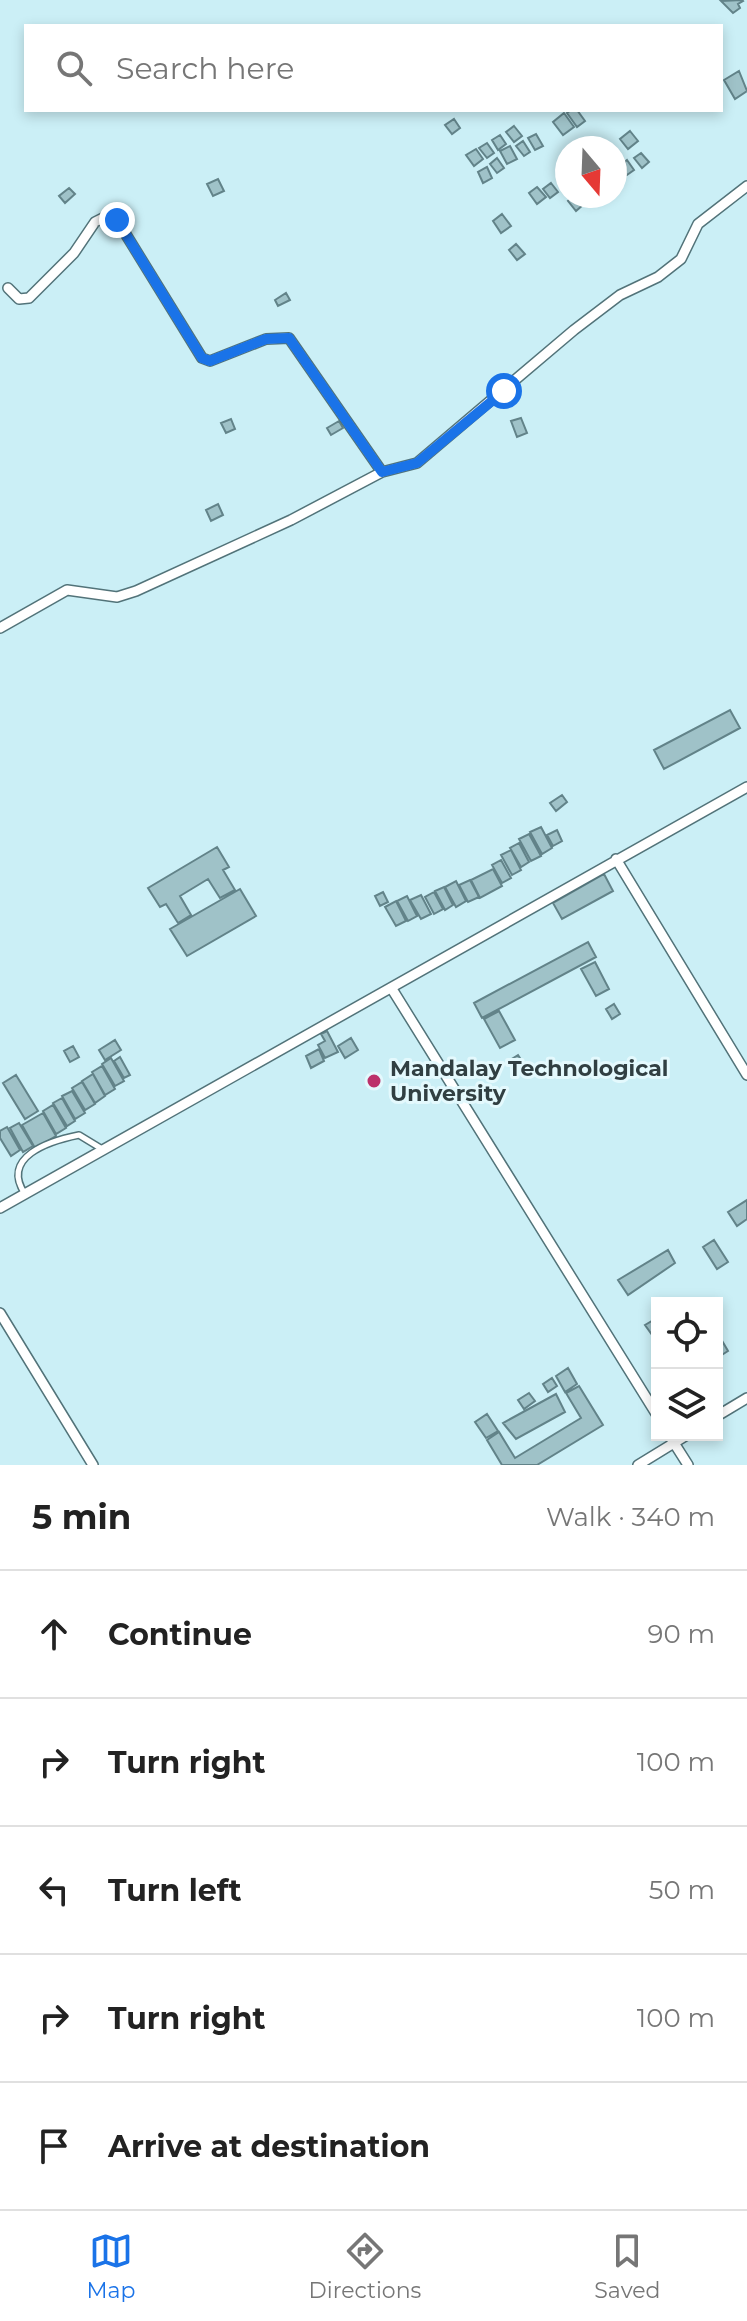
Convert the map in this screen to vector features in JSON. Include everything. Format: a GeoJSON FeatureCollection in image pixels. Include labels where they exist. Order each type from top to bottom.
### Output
{"type":"FeatureCollection","features":[{"type":"Feature","properties":{"kind":"street"},"geometry":{"type":"LineString","coordinates":[[0,628],[67,590],[117,597],[136,591],[291,520],[382,472],[417,463],[620,295],[658,277],[681,259],[698,224],[747,186]]}},
{"type":"Feature","properties":{"kind":"street"},"geometry":{"type":"LineString","coordinates":[[8,288],[19,299],[29,298],[74,253],[95,222],[109,215],[117,220],[202,358],[210,361],[266,339],[289,338],[382,472]]}},
{"type":"Feature","properties":{"kind":"street"},"geometry":{"type":"LineString","coordinates":[[0,1208],[747,787]]}},
{"type":"Feature","properties":{"kind":"street"},"geometry":{"type":"LineString","coordinates":[[616,859],[747,1075]]}},
{"type":"Feature","properties":{"kind":"street"},"geometry":{"type":"LineString","coordinates":[[392,989],[651,1405]]}},
{"type":"Feature","properties":{"kind":"street"},"geometry":{"type":"LineString","coordinates":[[0,1313],[93,1465]]}},
{"type":"Feature","properties":{"kind":"street"},"geometry":{"type":"LineString","coordinates":[[723,1412],[747,1398]]}},
{"type":"Feature","properties":{"kind":"street"},"geometry":{"type":"LineString","coordinates":[[638,1465],[669,1441]]}},
{"type":"Feature","properties":{"kind":"street"},"geometry":{"type":"LineString","coordinates":[[673,1441],[688,1465]]}},
{"type":"Feature","properties":{"kind":"lane"},"geometry":{"type":"LineString","coordinates":[[25,1194],[16,1182],[19,1162],[58,1139],[79,1135],[103,1150]]}},
{"type":"Feature","properties":{"kind":"building"},"geometry":{"type":"Polygon","coordinates":[[[742,0],[743,1],[733,13],[721,1],[742,0]]]}},
{"type":"Feature","properties":{"kind":"building"},"geometry":{"type":"Polygon","coordinates":[[[739,71],[747,91],[735,99],[724,80],[739,71]]]}},
{"type":"Feature","properties":{"kind":"building"},"geometry":{"type":"Polygon","coordinates":[[[578,112],[585,121],[577,127],[567,113],[578,112]]]}},
{"type":"Feature","properties":{"kind":"building"},"geometry":{"type":"Polygon","coordinates":[[[564,113],[574,127],[563,135],[553,122],[564,113]]]}},
{"type":"Feature","properties":{"kind":"building"},"geometry":{"type":"Polygon","coordinates":[[[454,119],[460,128],[452,134],[445,125],[454,119]]]}},
{"type":"Feature","properties":{"kind":"building"},"geometry":{"type":"Polygon","coordinates":[[[514,126],[522,136],[514,142],[506,132],[514,126]]]}},
{"type":"Feature","properties":{"kind":"building"},"geometry":{"type":"Polygon","coordinates":[[[630,131],[638,141],[628,149],[627,136],[624,136],[630,131]]]}},
{"type":"Feature","properties":{"kind":"building"},"geometry":{"type":"Polygon","coordinates":[[[536,134],[543,146],[535,150],[528,138],[536,134]]]}},
{"type":"Feature","properties":{"kind":"building"},"geometry":{"type":"Polygon","coordinates":[[[500,135],[506,144],[498,150],[492,140],[500,135]]]}},
{"type":"Feature","properties":{"kind":"building"},"geometry":{"type":"Polygon","coordinates":[[[523,141],[530,152],[524,156],[516,146],[523,141]]]}},
{"type":"Feature","properties":{"kind":"building"},"geometry":{"type":"Polygon","coordinates":[[[487,143],[494,153],[487,158],[479,148],[487,143]]]}},
{"type":"Feature","properties":{"kind":"building"},"geometry":{"type":"Polygon","coordinates":[[[510,146],[517,159],[507,164],[500,151],[510,146]]]}},
{"type":"Feature","properties":{"kind":"building"},"geometry":{"type":"Polygon","coordinates":[[[476,149],[483,159],[474,166],[466,155],[476,149]]]}},
{"type":"Feature","properties":{"kind":"building"},"geometry":{"type":"Polygon","coordinates":[[[641,153],[649,162],[642,168],[634,158],[641,153]]]}},
{"type":"Feature","properties":{"kind":"building"},"geometry":{"type":"Polygon","coordinates":[[[497,158],[504,168],[497,173],[490,164],[497,158]]]}},
{"type":"Feature","properties":{"kind":"building"},"geometry":{"type":"Polygon","coordinates":[[[627,160],[634,170],[627,175],[627,160]]]}},
{"type":"Feature","properties":{"kind":"building"},"geometry":{"type":"Polygon","coordinates":[[[487,167],[492,178],[483,183],[478,172],[487,167]]]}},
{"type":"Feature","properties":{"kind":"building"},"geometry":{"type":"Polygon","coordinates":[[[218,179],[224,191],[213,196],[207,184],[218,179]]]}},
{"type":"Feature","properties":{"kind":"building"},"geometry":{"type":"Polygon","coordinates":[[[551,183],[555,194],[550,198],[543,189],[551,183]]]}},
{"type":"Feature","properties":{"kind":"building"},"geometry":{"type":"Polygon","coordinates":[[[537,187],[546,197],[537,204],[529,193],[537,187]]]}},
{"type":"Feature","properties":{"kind":"building"},"geometry":{"type":"Polygon","coordinates":[[[69,188],[75,194],[65,203],[59,196],[69,188]]]}},
{"type":"Feature","properties":{"kind":"building"},"geometry":{"type":"Polygon","coordinates":[[[502,214],[511,226],[501,233],[493,221],[502,214]]]}},
{"type":"Feature","properties":{"kind":"building"},"geometry":{"type":"Polygon","coordinates":[[[516,244],[525,254],[517,260],[509,250],[516,244]]]}},
{"type":"Feature","properties":{"kind":"building"},"geometry":{"type":"Polygon","coordinates":[[[286,293],[290,300],[278,306],[275,300],[286,293]]]}},
{"type":"Feature","properties":{"kind":"building"},"geometry":{"type":"Polygon","coordinates":[[[521,418],[527,433],[517,437],[511,421],[521,418]]]}},
{"type":"Feature","properties":{"kind":"building"},"geometry":{"type":"Polygon","coordinates":[[[231,419],[235,429],[226,433],[221,423],[231,419]]]}},
{"type":"Feature","properties":{"kind":"building"},"geometry":{"type":"Polygon","coordinates":[[[339,421],[343,428],[331,435],[327,428],[339,421]]]}},
{"type":"Feature","properties":{"kind":"building"},"geometry":{"type":"Polygon","coordinates":[[[218,504],[223,515],[211,521],[206,510],[218,504]]]}},
{"type":"Feature","properties":{"kind":"building"},"geometry":{"type":"Polygon","coordinates":[[[730,710],[740,728],[664,769],[654,750],[730,710]]]}},
{"type":"Feature","properties":{"kind":"building"},"geometry":{"type":"Polygon","coordinates":[[[562,795],[567,802],[556,811],[550,803],[562,795]]]}},
{"type":"Feature","properties":{"kind":"building"},"geometry":{"type":"Polygon","coordinates":[[[541,827],[552,848],[542,854],[530,832],[541,827]]]}},
{"type":"Feature","properties":{"kind":"building"},"geometry":{"type":"Polygon","coordinates":[[[557,830],[562,841],[553,846],[547,835],[557,830]]]}},
{"type":"Feature","properties":{"kind":"building"},"geometry":{"type":"Polygon","coordinates":[[[529,834],[541,856],[531,861],[519,839],[529,834]]]}},
{"type":"Feature","properties":{"kind":"building"},"geometry":{"type":"Polygon","coordinates":[[[519,843],[529,862],[521,867],[510,848],[519,843]]]}},
{"type":"Feature","properties":{"kind":"building"},"geometry":{"type":"Polygon","coordinates":[[[217,847],[229,867],[223,870],[235,890],[220,898],[208,879],[180,896],[191,915],[178,923],[166,904],[160,907],[148,888],[217,847]]]}},
{"type":"Feature","properties":{"kind":"building"},"geometry":{"type":"Polygon","coordinates":[[[511,850],[521,870],[512,875],[501,855],[511,850]]]}},
{"type":"Feature","properties":{"kind":"building"},"geometry":{"type":"Polygon","coordinates":[[[501,860],[511,878],[502,883],[492,865],[501,860]]]}},
{"type":"Feature","properties":{"kind":"building"},"geometry":{"type":"Polygon","coordinates":[[[493,869],[502,886],[480,898],[471,880],[493,869]]]}},
{"type":"Feature","properties":{"kind":"building"},"geometry":{"type":"Polygon","coordinates":[[[604,874],[613,891],[562,919],[553,903],[604,874]]]}},
{"type":"Feature","properties":{"kind":"building"},"geometry":{"type":"Polygon","coordinates":[[[470,880],[479,897],[468,902],[459,885],[470,880]]]}},
{"type":"Feature","properties":{"kind":"building"},"geometry":{"type":"Polygon","coordinates":[[[456,881],[466,901],[456,907],[445,887],[456,881]]]}},
{"type":"Feature","properties":{"kind":"building"},"geometry":{"type":"Polygon","coordinates":[[[444,887],[453,905],[445,910],[435,891],[444,887]]]}},
{"type":"Feature","properties":{"kind":"building"},"geometry":{"type":"Polygon","coordinates":[[[240,889],[256,916],[187,956],[170,929],[240,889]]]}},
{"type":"Feature","properties":{"kind":"building"},"geometry":{"type":"Polygon","coordinates":[[[383,892],[388,902],[380,906],[375,896],[383,892]]]}},
{"type":"Feature","properties":{"kind":"building"},"geometry":{"type":"Polygon","coordinates":[[[434,892],[443,909],[434,914],[425,897],[434,892]]]}},
{"type":"Feature","properties":{"kind":"building"},"geometry":{"type":"Polygon","coordinates":[[[421,895],[431,914],[421,919],[410,900],[421,895]]]}},
{"type":"Feature","properties":{"kind":"building"},"geometry":{"type":"Polygon","coordinates":[[[407,896],[417,916],[408,921],[397,901],[407,896]]]}},
{"type":"Feature","properties":{"kind":"building"},"geometry":{"type":"Polygon","coordinates":[[[396,901],[406,921],[396,926],[385,907],[396,901]]]}},
{"type":"Feature","properties":{"kind":"building"},"geometry":{"type":"Polygon","coordinates":[[[588,942],[596,957],[482,1018],[474,1003],[588,942]]]}},
{"type":"Feature","properties":{"kind":"building"},"geometry":{"type":"Polygon","coordinates":[[[595,962],[609,989],[596,996],[581,969],[595,962]]]}},
{"type":"Feature","properties":{"kind":"building"},"geometry":{"type":"Polygon","coordinates":[[[614,1004],[620,1014],[612,1019],[606,1009],[614,1004]]]}},
{"type":"Feature","properties":{"kind":"building"},"geometry":{"type":"Polygon","coordinates":[[[499,1011],[515,1040],[500,1048],[484,1019],[499,1011]]]}},
{"type":"Feature","properties":{"kind":"building"},"geometry":{"type":"Polygon","coordinates":[[[327,1031],[338,1052],[325,1058],[318,1045],[325,1041],[321,1034],[327,1031]]]}},
{"type":"Feature","properties":{"kind":"building"},"geometry":{"type":"Polygon","coordinates":[[[351,1038],[358,1050],[345,1058],[338,1046],[351,1038]]]}},
{"type":"Feature","properties":{"kind":"building"},"geometry":{"type":"Polygon","coordinates":[[[115,1040],[121,1050],[105,1060],[99,1050],[115,1040]]]}},
{"type":"Feature","properties":{"kind":"building"},"geometry":{"type":"Polygon","coordinates":[[[73,1046],[79,1057],[70,1062],[64,1051],[73,1046]]]}},
{"type":"Feature","properties":{"kind":"building"},"geometry":{"type":"Polygon","coordinates":[[[319,1049],[324,1061],[311,1068],[306,1056],[319,1049]]]}},
{"type":"Feature","properties":{"kind":"building"},"geometry":{"type":"Polygon","coordinates":[[[518,1055],[525,1066],[517,1071],[510,1060],[518,1055]]]}},
{"type":"Feature","properties":{"kind":"building"},"geometry":{"type":"Polygon","coordinates":[[[120,1057],[130,1075],[124,1078],[114,1061],[120,1057]]]}},
{"type":"Feature","properties":{"kind":"building"},"geometry":{"type":"Polygon","coordinates":[[[111,1058],[124,1081],[115,1086],[102,1064],[111,1058]]]}},
{"type":"Feature","properties":{"kind":"building"},"geometry":{"type":"Polygon","coordinates":[[[102,1066],[115,1089],[105,1095],[92,1072],[102,1066]]]}},
{"type":"Feature","properties":{"kind":"building"},"geometry":{"type":"Polygon","coordinates":[[[93,1074],[105,1096],[95,1103],[82,1081],[93,1074]]]}},
{"type":"Feature","properties":{"kind":"building"},"geometry":{"type":"Polygon","coordinates":[[[16,1075],[38,1111],[25,1119],[3,1083],[16,1075]]]}},
{"type":"Feature","properties":{"kind":"building"},"geometry":{"type":"Polygon","coordinates":[[[82,1082],[95,1104],[85,1110],[72,1088],[82,1082]]]}},
{"type":"Feature","properties":{"kind":"building"},"geometry":{"type":"Polygon","coordinates":[[[72,1091],[85,1113],[75,1119],[62,1096],[72,1091]]]}},
{"type":"Feature","properties":{"kind":"building"},"geometry":{"type":"Polygon","coordinates":[[[62,1098],[75,1121],[67,1126],[53,1103],[62,1098]]]}},
{"type":"Feature","properties":{"kind":"building"},"geometry":{"type":"Polygon","coordinates":[[[53,1105],[66,1128],[56,1134],[43,1111],[53,1105]]]}},
{"type":"Feature","properties":{"kind":"building"},"geometry":{"type":"Polygon","coordinates":[[[43,1113],[56,1136],[35,1148],[22,1125],[43,1113]]]}},
{"type":"Feature","properties":{"kind":"building"},"geometry":{"type":"Polygon","coordinates":[[[19,1123],[33,1146],[23,1152],[10,1128],[19,1123]]]}},
{"type":"Feature","properties":{"kind":"building"},"geometry":{"type":"Polygon","coordinates":[[[7,1127],[20,1150],[11,1156],[0,1138],[0,1131],[7,1127]]]}},
{"type":"Feature","properties":{"kind":"building"},"geometry":{"type":"Polygon","coordinates":[[[747,1200],[747,1219],[737,1226],[728,1212],[747,1200]]]}},
{"type":"Feature","properties":{"kind":"building"},"geometry":{"type":"Polygon","coordinates":[[[714,1240],[728,1262],[717,1269],[703,1247],[714,1240]]]}},
{"type":"Feature","properties":{"kind":"building"},"geometry":{"type":"Polygon","coordinates":[[[668,1250],[675,1263],[628,1295],[618,1280],[668,1250]]]}},
{"type":"Feature","properties":{"kind":"building"},"geometry":{"type":"Polygon","coordinates":[[[568,1368],[577,1384],[565,1392],[556,1376],[568,1368]]]}},
{"type":"Feature","properties":{"kind":"building"},"geometry":{"type":"Polygon","coordinates":[[[552,1378],[557,1386],[548,1392],[543,1384],[552,1378]]]}},
{"type":"Feature","properties":{"kind":"building"},"geometry":{"type":"Polygon","coordinates":[[[579,1386],[603,1425],[537,1465],[502,1465],[487,1440],[499,1432],[515,1458],[581,1418],[566,1393],[579,1386]]]}},
{"type":"Feature","properties":{"kind":"building"},"geometry":{"type":"Polygon","coordinates":[[[529,1393],[535,1401],[524,1409],[518,1400],[529,1393]]]}},
{"type":"Feature","properties":{"kind":"building"},"geometry":{"type":"Polygon","coordinates":[[[556,1394],[565,1412],[516,1439],[503,1423],[556,1394]]]}},
{"type":"Feature","properties":{"kind":"building"},"geometry":{"type":"Polygon","coordinates":[[[487,1414],[498,1431],[486,1438],[475,1422],[487,1414]]]}},
{"type":"Feature","properties":{"kind":"place","name":"Mandalay Technological University"},"geometry":{"type":"Point","coordinates":[374,1081]}},
{"type":"Feature","properties":{"kind":"route"},"geometry":{"type":"LineString","coordinates":[[117,220],[202,358],[210,361],[266,339],[289,338],[382,472],[417,463],[504,391]]}}]}
